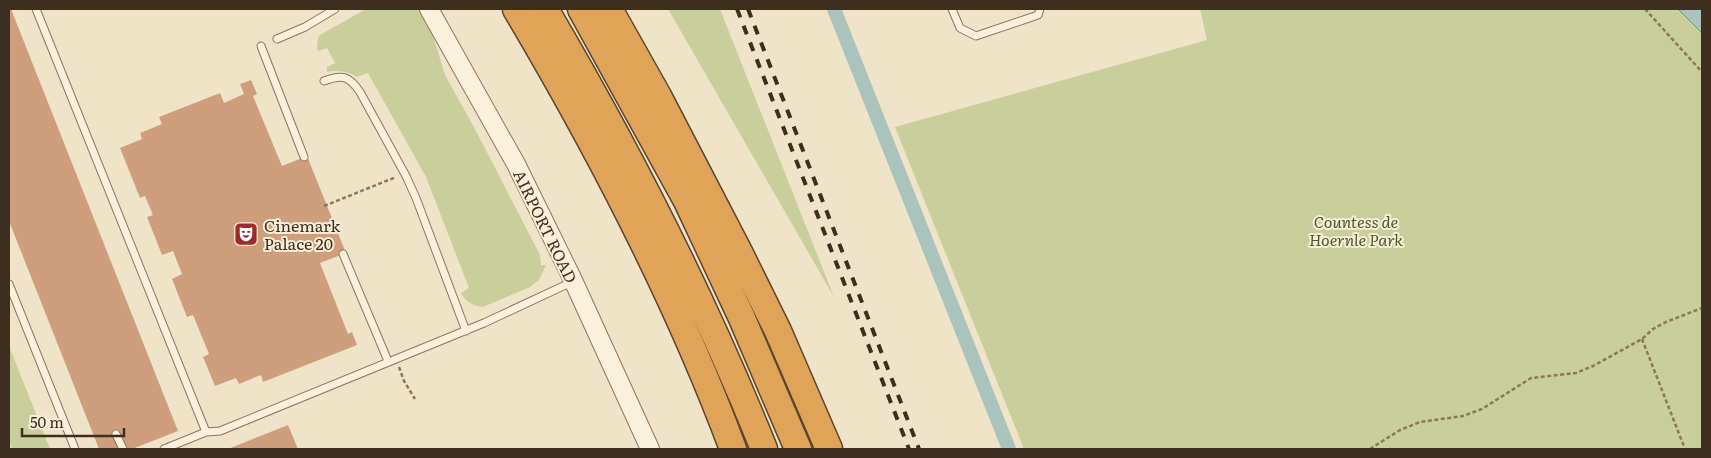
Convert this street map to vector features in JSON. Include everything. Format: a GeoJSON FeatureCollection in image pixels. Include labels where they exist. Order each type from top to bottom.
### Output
{"type":"FeatureCollection","features":[{"type":"Feature","properties":{"kind":"highway"},"geometry":{"type":"LineString","coordinates":[[516,9],[558,81],[630,215],[671,302],[733,449]]}},
{"type":"Feature","properties":{"kind":"highway"},"geometry":{"type":"LineString","coordinates":[[545,9],[614,132],[670,241],[764,449]]}},
{"type":"Feature","properties":{"kind":"highway"},"geometry":{"type":"LineString","coordinates":[[581,9],[687,201],[741,316],[798,449]]}},
{"type":"Feature","properties":{"kind":"highway"},"geometry":{"type":"LineString","coordinates":[[609,9],[658,96],[778,331],[829,449]]}},
{"type":"Feature","properties":{"kind":"street","name":"AIRPORT ROAD"},"geometry":{"type":"LineString","coordinates":[[429,9],[516,164],[573,281],[650,449]]}},
{"type":"Feature","properties":{"kind":"lane"},"geometry":{"type":"LineString","coordinates":[[36,9],[206,432]]}},
{"type":"Feature","properties":{"kind":"lane"},"geometry":{"type":"LineString","coordinates":[[277,39],[305,27],[335,9]]}},
{"type":"Feature","properties":{"kind":"lane"},"geometry":{"type":"LineString","coordinates":[[952,9],[960,28],[976,36],[1038,15],[1040,9]]}},
{"type":"Feature","properties":{"kind":"lane"},"geometry":{"type":"LineString","coordinates":[[261,46],[304,157]]}},
{"type":"Feature","properties":{"kind":"lane"},"geometry":{"type":"LineString","coordinates":[[324,81],[340,76],[354,84],[405,174],[416,198],[466,330]]}},
{"type":"Feature","properties":{"kind":"lane"},"geometry":{"type":"LineString","coordinates":[[343,254],[388,362]]}},
{"type":"Feature","properties":{"kind":"lane"},"geometry":{"type":"LineString","coordinates":[[164,449],[206,432],[220,431],[466,330],[573,281]]}},
{"type":"Feature","properties":{"kind":"lane"},"geometry":{"type":"LineString","coordinates":[[9,284],[75,449]]}},
{"type":"Feature","properties":{"kind":"lane"},"geometry":{"type":"LineString","coordinates":[[116,434],[123,449]]}},
{"type":"Feature","properties":{"kind":"path"},"geometry":{"type":"LineString","coordinates":[[1644,9],[1702,72]]}},
{"type":"Feature","properties":{"kind":"path"},"geometry":{"type":"LineString","coordinates":[[324,206],[405,174]]}},
{"type":"Feature","properties":{"kind":"path"},"geometry":{"type":"LineString","coordinates":[[1370,449],[1400,430],[1420,422],[1463,416],[1482,409],[1532,378],[1576,373],[1593,366],[1642,339],[1653,328],[1702,308]]}},
{"type":"Feature","properties":{"kind":"path"},"geometry":{"type":"LineString","coordinates":[[1642,339],[1685,449]]}},
{"type":"Feature","properties":{"kind":"path"},"geometry":{"type":"LineString","coordinates":[[396,358],[404,381],[415,399]]}},
{"type":"Feature","properties":{"kind":"green space"},"geometry":{"type":"Polygon","coordinates":[[[366,9],[419,9],[431,29],[445,75],[540,255],[541,265],[546,265],[539,280],[530,287],[483,307],[465,299],[461,293],[469,288],[426,177],[368,73],[357,77],[350,73],[327,72],[327,67],[335,63],[327,48],[319,51],[317,49],[318,38],[320,35],[366,9]]]}},
{"type":"Feature","properties":{"kind":"green space"},"geometry":{"type":"Polygon","coordinates":[[[668,9],[720,9],[834,297],[668,9]]]}},
{"type":"Feature","properties":{"kind":"green space","name":"Countess de Hoernle Park"},"geometry":{"type":"Polygon","coordinates":[[[1200,9],[1702,9],[1702,449],[1024,449],[895,127],[1207,40],[1200,9]]]}},
{"type":"Feature","properties":{"kind":"green space"},"geometry":{"type":"Polygon","coordinates":[[[9,346],[50,449],[12,449],[9,441],[9,346]]]}},
{"type":"Feature","properties":{"kind":"water"},"geometry":{"type":"Polygon","coordinates":[[[1678,9],[1702,9],[1702,33],[1678,9]]]}},
{"type":"Feature","properties":{"kind":"building"},"geometry":{"type":"Polygon","coordinates":[[[9,9],[11,9],[178,431],[132,449],[99,449],[9,221],[9,9]]]}},
{"type":"Feature","properties":{"kind":"building","name":"Cinemark Palace 20"},"geometry":{"type":"Polygon","coordinates":[[[251,80],[257,94],[253,96],[282,166],[307,156],[346,253],[320,263],[348,334],[352,332],[357,345],[263,382],[261,375],[239,384],[236,378],[215,386],[203,357],[209,354],[193,315],[187,317],[172,279],[182,274],[173,251],[162,255],[147,217],[153,215],[145,196],[140,198],[120,148],[142,139],[140,133],[162,124],[159,117],[220,93],[224,103],[244,94],[240,84],[251,80]]]}},
{"type":"Feature","properties":{"kind":"building"},"geometry":{"type":"Polygon","coordinates":[[[288,425],[298,449],[228,449],[288,425]]]}},
{"type":"Feature","properties":{"kind":"waterway"},"geometry":{"type":"LineString","coordinates":[[834,9],[1009,449]]}},
{"type":"Feature","properties":{"kind":"railway"},"geometry":{"type":"LineString","coordinates":[[737,9],[909,449]]}},
{"type":"Feature","properties":{"kind":"railway"},"geometry":{"type":"LineString","coordinates":[[748,9],[919,449]]}},
{"type":"Feature","properties":{"kind":"place","name":"Cinemark Palace 20"},"geometry":{"type":"Point","coordinates":[246,234]}}]}
